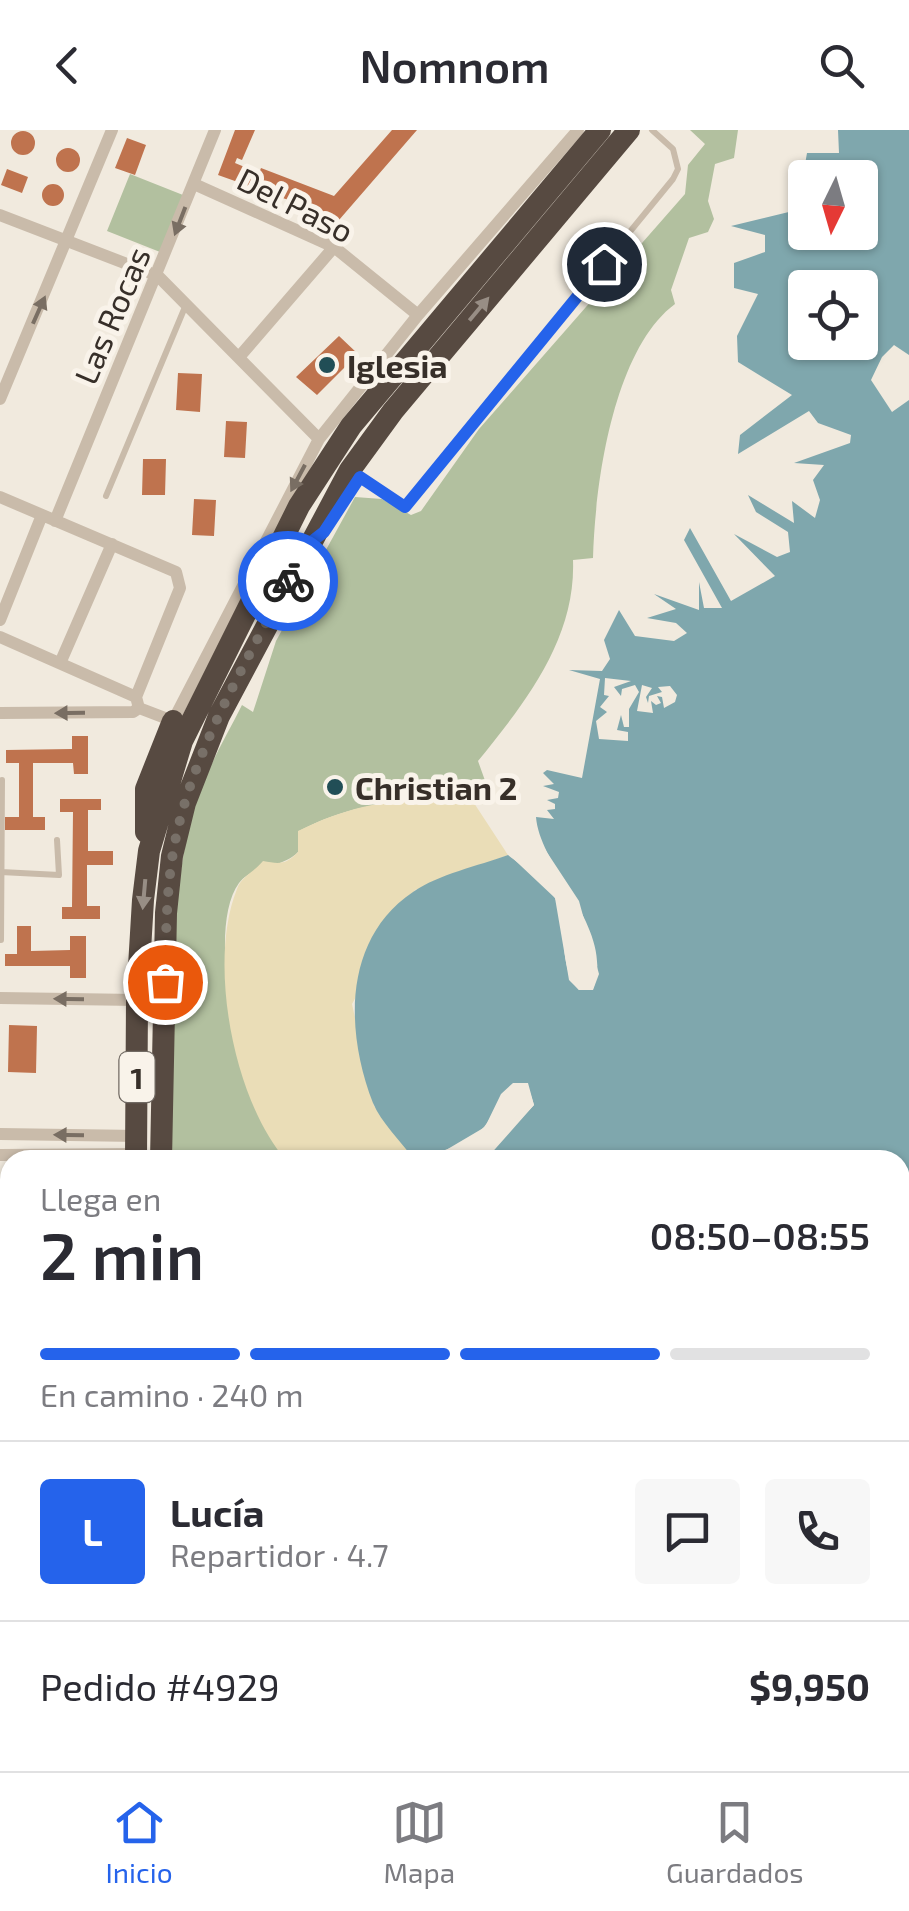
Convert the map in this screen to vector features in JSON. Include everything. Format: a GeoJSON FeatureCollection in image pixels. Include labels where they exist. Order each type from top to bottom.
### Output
{"type":"FeatureCollection","features":[{"type":"Feature","properties":{"kind":"highway","name":"1"},"geometry":{"type":"LineString","coordinates":[[149,1150],[137,1000],[149,851],[182,742],[300,506],[378,393],[600,130]]}},
{"type":"Feature","properties":{"kind":"highway","name":"1"},"geometry":{"type":"LineString","coordinates":[[149,1150],[172,856],[185,803],[219,716],[306,546],[393,412],[628,130]]}},
{"type":"Feature","properties":{"kind":"highway"},"geometry":{"type":"LineString","coordinates":[[355,473],[345,452],[374,410],[378,393]]}},
{"type":"Feature","properties":{"kind":"highway"},"geometry":{"type":"LineString","coordinates":[[149,851],[146,790],[173,721]]}},
{"type":"Feature","properties":{"kind":"street"},"geometry":{"type":"LineString","coordinates":[[0,399],[69,242],[112,130]]}},
{"type":"Feature","properties":{"kind":"street","name":"Las Rocas"},"geometry":{"type":"LineString","coordinates":[[0,620],[158,276],[216,130]]}},
{"type":"Feature","properties":{"kind":"street"},"geometry":{"type":"LineString","coordinates":[[0,637],[61,661],[173,721],[318,438],[578,130]]}},
{"type":"Feature","properties":{"kind":"street","name":"Del Paso"},"geometry":{"type":"LineString","coordinates":[[194,184],[334,247],[418,315]]}},
{"type":"Feature","properties":{"kind":"street"},"geometry":{"type":"LineString","coordinates":[[0,215],[158,276],[188,302],[318,438]]}},
{"type":"Feature","properties":{"kind":"street"},"geometry":{"type":"LineString","coordinates":[[240,356],[334,247]]}},
{"type":"Feature","properties":{"kind":"street"},"geometry":{"type":"LineString","coordinates":[[0,497],[176,572],[180,580],[133,712],[0,713]]}},
{"type":"Feature","properties":{"kind":"street"},"geometry":{"type":"LineString","coordinates":[[61,661],[112,544]]}},
{"type":"Feature","properties":{"kind":"street"},"geometry":{"type":"LineString","coordinates":[[0,582],[14,588]]}},
{"type":"Feature","properties":{"kind":"street"},"geometry":{"type":"LineString","coordinates":[[0,998],[137,1000]]}},
{"type":"Feature","properties":{"kind":"street"},"geometry":{"type":"LineString","coordinates":[[0,1134],[149,1150]]}},
{"type":"Feature","properties":{"kind":"lane"},"geometry":{"type":"LineString","coordinates":[[355,473],[405,507],[673,179],[678,169],[673,149],[652,130]]}},
{"type":"Feature","properties":{"kind":"lane"},"geometry":{"type":"LineString","coordinates":[[106,496],[188,302]]}},
{"type":"Feature","properties":{"kind":"lane"},"geometry":{"type":"LineString","coordinates":[[0,940],[2,780]]}},
{"type":"Feature","properties":{"kind":"lane"},"geometry":{"type":"LineString","coordinates":[[0,872],[59,874],[57,840]]}},
{"type":"Feature","properties":{"kind":"green space"},"geometry":{"type":"Polygon","coordinates":[[[690,130],[738,130],[734,158],[715,164],[708,201],[714,219],[708,232],[689,238],[671,290],[675,304],[654,325],[622,385],[603,458],[593,558],[573,560],[572,589],[557,643],[530,693],[478,761],[488,789],[474,803],[384,804],[342,813],[299,831],[298,852],[239,883],[229,908],[225,942],[227,982],[244,1067],[257,1105],[280,1150],[171,1150],[172,983],[178,892],[203,782],[242,705],[253,712],[276,641],[355,497],[382,499],[411,515],[421,511],[479,429],[685,194],[688,165],[705,144],[690,130]]]}},
{"type":"Feature","properties":{"kind":"green space"},"geometry":{"type":"Polygon","coordinates":[[[130,174],[183,195],[160,252],[107,231],[130,174]]]}},
{"type":"Feature","properties":{"kind":"sand"},"geometry":{"type":"Polygon","coordinates":[[[399,801],[474,803],[508,855],[415,890],[352,1004],[374,1106],[407,1150],[279,1150],[252,1103],[231,1030],[225,954],[228,919],[237,889],[263,861],[282,862],[294,856],[298,852],[298,831],[348,811],[399,801]]]}},
{"type":"Feature","properties":{"kind":"water"},"geometry":{"type":"Polygon","coordinates":[[[838,130],[909,130],[909,355],[894,345],[882,357],[871,380],[892,412],[909,400],[909,1150],[491,1150],[534,1105],[528,1083],[514,1083],[473,1137],[444,1150],[407,1150],[373,1103],[358,1046],[356,988],[373,935],[390,912],[413,892],[435,880],[508,855],[540,880],[555,898],[572,981],[579,990],[593,989],[597,967],[594,944],[550,857],[536,817],[554,819],[547,810],[555,809],[555,804],[547,800],[558,798],[559,792],[543,786],[554,784],[543,773],[547,770],[582,778],[600,679],[569,670],[602,671],[610,659],[604,640],[619,610],[635,636],[674,641],[687,633],[676,623],[647,618],[676,609],[654,594],[699,610],[699,582],[704,608],[722,608],[684,540],[690,528],[731,601],[775,576],[734,534],[777,557],[790,552],[788,532],[756,512],[748,495],[794,523],[792,501],[815,518],[820,500],[813,480],[824,465],[794,463],[850,443],[851,435],[818,423],[809,411],[738,454],[740,435],[792,395],[738,362],[737,336],[758,294],[734,288],[734,263],[765,252],[765,235],[731,226],[788,212],[788,250],[878,250],[878,160],[806,160],[807,153],[839,153],[838,130]],[[605,678],[604,695],[609,696],[600,707],[607,712],[596,721],[599,739],[628,741],[628,732],[617,730],[621,715],[624,727],[629,727],[629,709],[639,692],[635,685],[622,689],[621,696],[614,687],[631,681],[605,678]],[[642,685],[637,711],[653,713],[651,701],[661,703],[657,696],[662,697],[664,708],[675,702],[677,695],[670,686],[658,687],[662,692],[649,696],[648,703],[646,697],[652,688],[642,685]]]}},
{"type":"Feature","properties":{"kind":"pier"},"geometry":{"type":"Polygon","coordinates":[[[533,831],[579,901],[599,974],[593,990],[579,990],[569,980],[555,898],[505,851],[546,878],[559,896],[574,977],[581,985],[590,985],[594,974],[575,903],[533,831]]]}},
{"type":"Feature","properties":{"kind":"pier"},"geometry":{"type":"Polygon","coordinates":[[[513,1083],[527,1083],[534,1105],[494,1150],[486,1150],[529,1103],[525,1088],[515,1088],[505,1097],[488,1132],[456,1150],[446,1150],[485,1127],[501,1094],[513,1083]]]}},
{"type":"Feature","properties":{"kind":"building"},"geometry":{"type":"Polygon","coordinates":[[[235,130],[255,130],[242,160],[237,158],[235,163],[259,173],[261,168],[334,196],[392,130],[417,130],[339,220],[319,210],[317,217],[306,214],[308,207],[218,175],[235,130]]]}},
{"type":"Feature","properties":{"kind":"building"},"geometry":{"type":"Polygon","coordinates":[[[23,131],[35,143],[23,155],[11,143],[23,131]]]}},
{"type":"Feature","properties":{"kind":"building"},"geometry":{"type":"Polygon","coordinates":[[[127,138],[146,145],[135,175],[115,168],[127,138]]]}},
{"type":"Feature","properties":{"kind":"building"},"geometry":{"type":"Polygon","coordinates":[[[68,148],[80,160],[68,172],[56,160],[68,148]]]}},
{"type":"Feature","properties":{"kind":"building"},"geometry":{"type":"Polygon","coordinates":[[[7,169],[28,177],[22,193],[1,185],[7,169]]]}},
{"type":"Feature","properties":{"kind":"building"},"geometry":{"type":"Polygon","coordinates":[[[53,184],[61,187],[61,203],[53,206],[45,203],[42,195],[45,187],[53,184]]]}},
{"type":"Feature","properties":{"kind":"building","name":"Iglesia"},"geometry":{"type":"Polygon","coordinates":[[[339,336],[358,354],[317,395],[296,377],[339,336]]]}},
{"type":"Feature","properties":{"kind":"building"},"geometry":{"type":"Polygon","coordinates":[[[178,373],[202,374],[200,412],[176,410],[178,373]]]}},
{"type":"Feature","properties":{"kind":"building"},"geometry":{"type":"Polygon","coordinates":[[[226,421],[247,422],[245,458],[224,457],[226,421]]]}},
{"type":"Feature","properties":{"kind":"building"},"geometry":{"type":"Polygon","coordinates":[[[143,459],[166,459],[165,495],[142,495],[143,459]]]}},
{"type":"Feature","properties":{"kind":"building"},"geometry":{"type":"Polygon","coordinates":[[[194,499],[216,500],[214,536],[192,535],[194,499]]]}},
{"type":"Feature","properties":{"kind":"building"},"geometry":{"type":"Polygon","coordinates":[[[72,736],[88,736],[88,774],[74,774],[73,763],[33,763],[33,817],[45,817],[45,830],[5,830],[5,817],[19,817],[19,763],[6,763],[6,750],[72,749],[72,736]]]}},
{"type":"Feature","properties":{"kind":"building"},"geometry":{"type":"Polygon","coordinates":[[[60,799],[101,799],[101,810],[88,810],[88,851],[113,851],[113,865],[87,865],[87,906],[100,906],[100,919],[62,919],[62,907],[72,907],[73,812],[60,812],[60,799]]]}},
{"type":"Feature","properties":{"kind":"building"},"geometry":{"type":"Polygon","coordinates":[[[17,926],[31,926],[31,951],[70,950],[70,936],[86,936],[86,978],[70,978],[70,966],[5,966],[5,954],[17,954],[17,926]]]}},
{"type":"Feature","properties":{"kind":"building"},"geometry":{"type":"Polygon","coordinates":[[[9,1025],[37,1026],[36,1073],[8,1072],[9,1025]]]}},
{"type":"Feature","properties":{"kind":"way so far"},"geometry":{"type":"LineString","coordinates":[[165,982],[172,856],[185,803],[219,716],[288,581]]}},
{"type":"Feature","properties":{"kind":"place","name":"Iglesia"},"geometry":{"type":"Point","coordinates":[327,365]}},
{"type":"Feature","properties":{"kind":"place","name":"Christian 2"},"geometry":{"type":"Point","coordinates":[335,787]}},
{"type":"Feature","properties":{"kind":"route"},"geometry":{"type":"LineString","coordinates":[[288,581],[306,546],[324,532],[360,477],[405,507],[604,264]]}}]}
